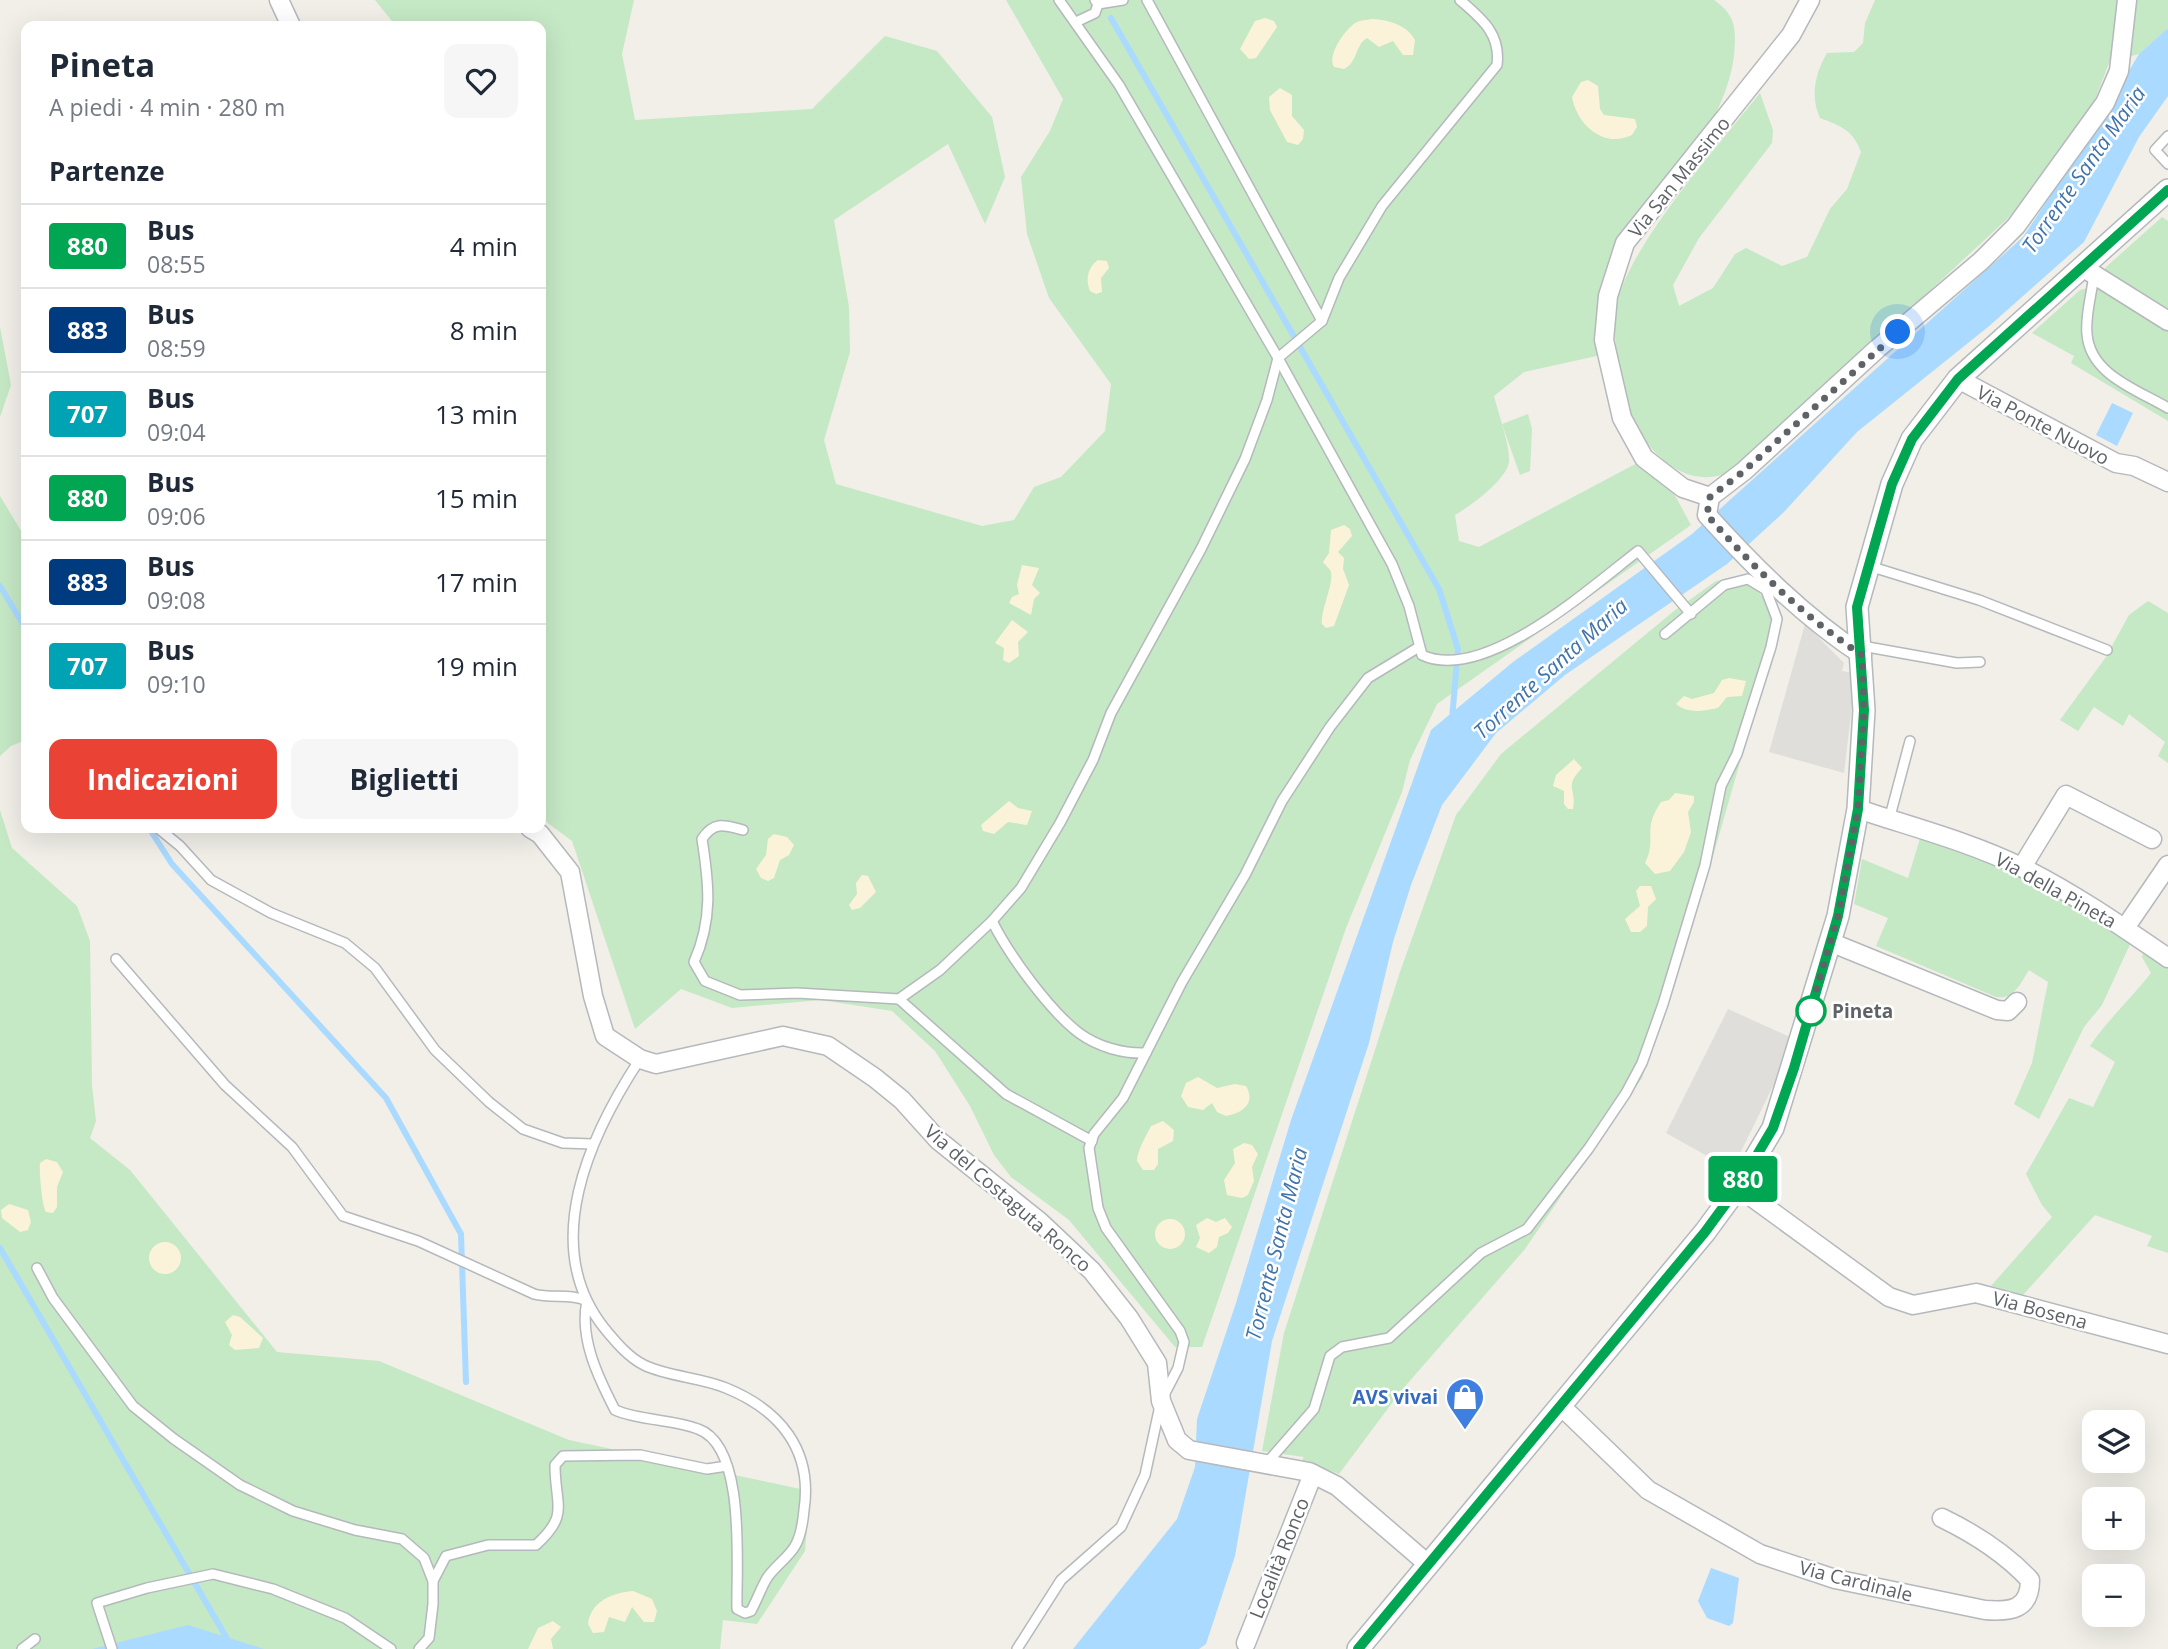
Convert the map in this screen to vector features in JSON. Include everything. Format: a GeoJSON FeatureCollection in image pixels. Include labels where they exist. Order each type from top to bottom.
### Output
{"type":"FeatureCollection","features":[{"type":"Feature","properties":{"kind":"street"},"geometry":{"type":"LineString","coordinates":[[279,0],[289,21]]}},
{"type":"Feature","properties":{"kind":"street","name":"Via San Massimo"},"geometry":{"type":"LineString","coordinates":[[1710,497],[1683,488],[1644,458],[1622,418],[1604,340],[1608,296],[1625,243],[1776,54],[1810,0]]}},
{"type":"Feature","properties":{"kind":"street"},"geometry":{"type":"LineString","coordinates":[[1861,651],[1826,632],[1744,556],[1707,515],[1710,497],[1740,475],[1877,349],[1981,261],[2015,226],[2105,103],[2119,71],[2127,0]]}},
{"type":"Feature","properties":{"kind":"street"},"geometry":{"type":"LineString","coordinates":[[1358,1649],[1562,1407],[1738,1187],[1773,1128],[1830,942],[1858,809],[1864,710],[1857,607],[1892,484],[1912,439],[1958,379],[2088,270],[2168,190]]}},
{"type":"Feature","properties":{"kind":"street"},"geometry":{"type":"LineString","coordinates":[[2088,270],[2168,321]]}},
{"type":"Feature","properties":{"kind":"street","name":"Via Ponte Nuovo"},"geometry":{"type":"LineString","coordinates":[[1958,379],[2116,463],[2134,466],[2168,482]]}},
{"type":"Feature","properties":{"kind":"street"},"geometry":{"type":"LineString","coordinates":[[2022,867],[2066,794],[2152,839]]}},
{"type":"Feature","properties":{"kind":"street","name":"Via della Pineta"},"geometry":{"type":"LineString","coordinates":[[1858,809],[1972,846],[2022,867],[2124,928],[2168,958]]}},
{"type":"Feature","properties":{"kind":"street"},"geometry":{"type":"LineString","coordinates":[[538,833],[570,872],[593,996],[605,1036],[640,1059]]}},
{"type":"Feature","properties":{"kind":"street"},"geometry":{"type":"LineString","coordinates":[[2124,928],[2168,865]]}},
{"type":"Feature","properties":{"kind":"street"},"geometry":{"type":"LineString","coordinates":[[1830,942],[1997,1010],[2008,1011],[2017,1002]]}},
{"type":"Feature","properties":{"kind":"street","name":"Via del Costaguta Ronco"},"geometry":{"type":"LineString","coordinates":[[640,1059],[656,1063],[783,1036],[828,1046],[902,1100],[938,1140],[1040,1222],[1093,1271],[1129,1318],[1157,1363],[1161,1401],[1177,1440],[1189,1450],[1265,1464]]}},
{"type":"Feature","properties":{"kind":"street","name":"Via Bosena"},"geometry":{"type":"LineString","coordinates":[[1738,1187],[1889,1297],[1913,1305],[1976,1293],[2168,1344]]}},
{"type":"Feature","properties":{"kind":"street","name":"Via Cardinale"},"geometry":{"type":"LineString","coordinates":[[1562,1407],[1648,1490],[1760,1554],[1835,1579],[1985,1610],[2010,1612],[2021,1606],[2030,1591],[2030,1580],[2016,1564],[1973,1533],[1942,1518]]}},
{"type":"Feature","properties":{"kind":"street"},"geometry":{"type":"LineString","coordinates":[[1265,1464],[1312,1474],[1337,1486],[1429,1564]]}},
{"type":"Feature","properties":{"kind":"street","name":"Località Ronco"},"geometry":{"type":"LineString","coordinates":[[1246,1643],[1312,1474]]}},
{"type":"Feature","properties":{"kind":"lane"},"geometry":{"type":"LineString","coordinates":[[1059,0],[1119,85],[1278,358],[1392,564],[1409,606],[1422,655],[1434,660],[1473,657],[1525,635],[1637,551],[1688,610]]}},
{"type":"Feature","properties":{"kind":"lane"},"geometry":{"type":"LineString","coordinates":[[1076,22],[1095,13],[1096,2],[1123,0]]}},
{"type":"Feature","properties":{"kind":"lane"},"geometry":{"type":"LineString","coordinates":[[1147,0],[1322,321]]}},
{"type":"Feature","properties":{"kind":"lane"},"geometry":{"type":"LineString","coordinates":[[899,999],[940,970],[992,921],[1021,888],[1060,823],[1093,760],[1111,713],[1201,549],[1245,459],[1268,400],[1278,358],[1322,321],[1345,267],[1382,206],[1497,65],[1499,52],[1494,36],[1486,23],[1460,0]]}},
{"type":"Feature","properties":{"kind":"lane"},"geometry":{"type":"LineString","coordinates":[[2168,136],[2155,150],[2168,164]]}},
{"type":"Feature","properties":{"kind":"lane"},"geometry":{"type":"LineString","coordinates":[[2088,270],[2087,334],[2091,351],[2103,370],[2168,408]]}},
{"type":"Feature","properties":{"kind":"lane"},"geometry":{"type":"LineString","coordinates":[[1869,566],[1979,600],[2108,650]]}},
{"type":"Feature","properties":{"kind":"lane"},"geometry":{"type":"LineString","coordinates":[[1265,1464],[1314,1409],[1330,1356],[1342,1347],[1389,1338],[1481,1253],[1527,1229],[1589,1148],[1626,1093],[1642,1063],[1690,921],[1721,786],[1737,754],[1754,705],[1777,619],[1766,590],[1748,579],[1724,585],[1688,610],[1665,634]]}},
{"type":"Feature","properties":{"kind":"lane"},"geometry":{"type":"LineString","coordinates":[[1017,1649],[1061,1580],[1121,1527],[1145,1475],[1161,1401],[1178,1368],[1184,1342],[1180,1331],[1106,1228],[1098,1208],[1089,1164],[1092,1141],[1123,1098],[1282,801],[1330,727],[1368,678],[1419,648]]}},
{"type":"Feature","properties":{"kind":"lane"},"geometry":{"type":"LineString","coordinates":[[1861,651],[1957,663],[1980,662]]}},
{"type":"Feature","properties":{"kind":"lane"},"geometry":{"type":"LineString","coordinates":[[1889,820],[1910,741]]}},
{"type":"Feature","properties":{"kind":"lane"},"geometry":{"type":"LineString","coordinates":[[743,830],[720,824],[709,827],[702,839],[710,884],[704,939],[694,962],[705,981],[740,995],[797,992],[899,999],[1006,1094],[1092,1141]]}},
{"type":"Feature","properties":{"kind":"lane"},"geometry":{"type":"LineString","coordinates":[[163,833],[211,880],[271,913],[345,943],[375,968],[435,1050],[489,1102],[523,1129],[563,1143],[593,1144]]}},
{"type":"Feature","properties":{"kind":"lane"},"geometry":{"type":"LineString","coordinates":[[992,921],[1006,950],[1080,1034],[1124,1054],[1146,1053]]}},
{"type":"Feature","properties":{"kind":"lane"},"geometry":{"type":"LineString","coordinates":[[116,959],[225,1085],[292,1147],[342,1216],[418,1241],[534,1294],[546,1297],[574,1295],[587,1301]]}},
{"type":"Feature","properties":{"kind":"lane"},"geometry":{"type":"LineString","coordinates":[[587,1301],[583,1319],[585,1334],[615,1410],[702,1430],[723,1455],[738,1517],[737,1609],[745,1613],[751,1611],[768,1576],[796,1545],[806,1497],[805,1468],[799,1448],[790,1435],[750,1400],[698,1378],[645,1365],[615,1341],[587,1301],[574,1251],[572,1226],[575,1201],[593,1144],[609,1106],[640,1059]]}},
{"type":"Feature","properties":{"kind":"lane"},"geometry":{"type":"LineString","coordinates":[[37,1268],[53,1298],[134,1406],[174,1439],[240,1485],[293,1511],[355,1530],[402,1539],[424,1558],[433,1581],[433,1604],[429,1637],[419,1649]]}},
{"type":"Feature","properties":{"kind":"lane"},"geometry":{"type":"LineString","coordinates":[[433,1581],[446,1556],[488,1545],[536,1545],[555,1527],[559,1508],[555,1465],[563,1456],[640,1455],[708,1469],[727,1466]]}},
{"type":"Feature","properties":{"kind":"lane"},"geometry":{"type":"LineString","coordinates":[[110,1645],[97,1603],[147,1588],[213,1574],[273,1589],[345,1618],[391,1649]]}},
{"type":"Feature","properties":{"kind":"lane"},"geometry":{"type":"LineString","coordinates":[[23,1649],[35,1639]]}},
{"type":"Feature","properties":{"kind":"shaded area"},"geometry":{"type":"Polygon","coordinates":[[[1805,624],[1844,663],[1842,671],[1852,673],[1855,681],[1844,773],[1769,752],[1805,624]]]}},
{"type":"Feature","properties":{"kind":"shaded area"},"geometry":{"type":"Polygon","coordinates":[[[1728,1009],[1790,1037],[1775,1082],[1732,1170],[1666,1133],[1728,1009]]]}},
{"type":"Feature","properties":{"kind":"green space"},"geometry":{"type":"Polygon","coordinates":[[[375,0],[634,0],[622,54],[635,120],[812,109],[885,36],[937,51],[992,117],[1005,177],[985,224],[948,144],[834,220],[849,307],[850,352],[824,440],[836,484],[982,526],[1014,520],[1034,487],[1061,477],[1105,431],[1111,384],[1049,298],[1027,234],[1021,177],[1050,131],[1063,99],[1006,0],[1714,0],[1731,18],[1735,31],[1734,56],[1729,79],[1711,123],[1670,185],[1615,254],[1604,275],[1598,310],[1601,355],[1524,372],[1494,396],[1508,447],[1507,468],[1487,492],[1455,515],[1459,541],[1479,547],[1641,461],[1667,481],[1691,525],[1437,704],[1410,760],[1402,792],[1346,928],[1202,1347],[1175,1347],[1069,1220],[1011,1177],[994,1155],[970,1106],[935,1051],[892,1011],[821,1000],[732,1008],[681,989],[635,1029],[572,841],[546,822],[546,21],[392,21],[375,0]]]}},
{"type":"Feature","properties":{"kind":"green space"},"geometry":{"type":"Polygon","coordinates":[[[1875,0],[2117,0],[2111,58],[2094,102],[2052,164],[2009,217],[1735,470],[1714,477],[1685,473],[1667,463],[1651,447],[1634,421],[1627,402],[1615,334],[1616,307],[1624,283],[1656,226],[1760,93],[1773,130],[1772,143],[1699,238],[1673,285],[1679,306],[1713,288],[1735,254],[1746,248],[1782,266],[1807,257],[1830,209],[1847,189],[1861,152],[1845,130],[1820,118],[1815,102],[1819,69],[1827,53],[1854,52],[1863,43],[1865,23],[1875,0]]]}},
{"type":"Feature","properties":{"kind":"green space"},"geometry":{"type":"Polygon","coordinates":[[[2137,0],[2168,0],[2168,28],[2139,54],[2128,57],[2137,0]]]}},
{"type":"Feature","properties":{"kind":"green space"},"geometry":{"type":"Polygon","coordinates":[[[2162,217],[2168,221],[2168,312],[2107,273],[2105,268],[2162,217]]]}},
{"type":"Feature","properties":{"kind":"green space"},"geometry":{"type":"Polygon","coordinates":[[[2100,285],[2168,329],[2168,421],[2071,363],[2074,356],[2032,333],[2080,290],[2100,285]]]}},
{"type":"Feature","properties":{"kind":"green space"},"geometry":{"type":"Polygon","coordinates":[[[0,327],[11,385],[0,417],[0,327]]]}},
{"type":"Feature","properties":{"kind":"green space"},"geometry":{"type":"Polygon","coordinates":[[[1528,414],[1532,429],[1530,471],[1520,475],[1502,424],[1528,414]]]}},
{"type":"Feature","properties":{"kind":"green space"},"geometry":{"type":"Polygon","coordinates":[[[0,496],[21,531],[21,742],[11,746],[0,756],[0,496]]]}},
{"type":"Feature","properties":{"kind":"green space"},"geometry":{"type":"Polygon","coordinates":[[[1734,578],[1750,584],[1782,616],[1709,870],[1642,1078],[1525,1249],[1401,1391],[1339,1474],[1302,1460],[1304,1457],[1262,1451],[1284,1333],[1400,972],[1456,815],[1501,754],[1674,611],[1716,581],[1734,578]]]}},
{"type":"Feature","properties":{"kind":"green space"},"geometry":{"type":"Polygon","coordinates":[[[2148,601],[2168,613],[2168,763],[2158,756],[2165,742],[2129,714],[2123,726],[2094,707],[2078,731],[2060,720],[2106,657],[2129,615],[2148,601]]]}},
{"type":"Feature","properties":{"kind":"green space"},"geometry":{"type":"Polygon","coordinates":[[[0,810],[12,848],[77,906],[90,941],[92,1085],[96,1121],[90,1138],[130,1170],[277,1352],[379,1361],[569,1440],[810,1491],[805,1551],[757,1624],[723,1620],[720,1649],[0,1649],[0,810]]]}},
{"type":"Feature","properties":{"kind":"green space"},"geometry":{"type":"Polygon","coordinates":[[[1921,835],[2004,866],[2131,942],[2102,1005],[2084,1027],[2039,1119],[2014,1104],[2032,1063],[2048,982],[2029,970],[2012,993],[1996,997],[1876,946],[1888,918],[1854,904],[1862,859],[1908,878],[1921,835]]]}},
{"type":"Feature","properties":{"kind":"green space"},"geometry":{"type":"Polygon","coordinates":[[[2144,950],[2168,967],[2168,1253],[2147,1246],[2152,1236],[2095,1215],[2023,1295],[1991,1286],[2052,1217],[2042,1205],[2026,1174],[2069,1098],[2093,1107],[2115,1062],[2090,1046],[2151,973],[2142,957],[2144,950]]]}},
{"type":"Feature","properties":{"kind":"sand"},"geometry":{"type":"Polygon","coordinates":[[[1265,18],[1274,21],[1277,27],[1256,58],[1249,59],[1240,49],[1255,21],[1265,18]]]}},
{"type":"Feature","properties":{"kind":"sand"},"geometry":{"type":"Polygon","coordinates":[[[1372,19],[1391,22],[1412,35],[1415,40],[1413,55],[1403,55],[1393,41],[1379,47],[1367,38],[1360,45],[1349,66],[1344,69],[1334,67],[1332,62],[1335,50],[1346,32],[1357,22],[1372,19]]]}},
{"type":"Feature","properties":{"kind":"sand"},"geometry":{"type":"Polygon","coordinates":[[[1588,80],[1598,86],[1600,109],[1604,115],[1635,119],[1637,127],[1632,135],[1622,139],[1602,137],[1586,125],[1572,97],[1581,82],[1588,80]]]}},
{"type":"Feature","properties":{"kind":"sand"},"geometry":{"type":"Polygon","coordinates":[[[1280,88],[1292,95],[1292,116],[1304,130],[1303,139],[1298,145],[1287,142],[1270,110],[1269,97],[1280,88]]]}},
{"type":"Feature","properties":{"kind":"sand"},"geometry":{"type":"Polygon","coordinates":[[[1098,260],[1107,261],[1109,268],[1101,278],[1102,292],[1096,294],[1088,287],[1088,278],[1092,266],[1098,260]]]}},
{"type":"Feature","properties":{"kind":"sand"},"geometry":{"type":"Polygon","coordinates":[[[1344,525],[1350,529],[1352,536],[1338,552],[1344,558],[1343,569],[1349,585],[1334,626],[1326,628],[1322,624],[1322,618],[1331,575],[1323,562],[1329,553],[1331,530],[1344,525]]]}},
{"type":"Feature","properties":{"kind":"sand"},"geometry":{"type":"Polygon","coordinates":[[[1022,565],[1039,568],[1032,585],[1040,593],[1034,599],[1031,615],[1009,603],[1012,597],[1019,594],[1017,585],[1022,565]]]}},
{"type":"Feature","properties":{"kind":"sand"},"geometry":{"type":"Polygon","coordinates":[[[1012,620],[1028,632],[1018,642],[1019,656],[1009,663],[1003,660],[1004,648],[995,643],[1012,620]]]}},
{"type":"Feature","properties":{"kind":"sand"},"geometry":{"type":"Polygon","coordinates":[[[1729,678],[1746,681],[1742,696],[1727,697],[1718,708],[1707,710],[1696,711],[1676,704],[1684,696],[1692,699],[1714,693],[1722,680],[1729,678]]]}},
{"type":"Feature","properties":{"kind":"sand"},"geometry":{"type":"Polygon","coordinates":[[[1574,759],[1582,768],[1572,784],[1573,809],[1568,809],[1564,804],[1564,791],[1553,786],[1556,775],[1574,759]]]}},
{"type":"Feature","properties":{"kind":"sand"},"geometry":{"type":"Polygon","coordinates":[[[1675,793],[1694,796],[1694,802],[1688,812],[1691,832],[1684,852],[1670,871],[1655,874],[1645,863],[1649,854],[1652,820],[1661,802],[1669,800],[1675,793]]]}},
{"type":"Feature","properties":{"kind":"sand"},"geometry":{"type":"Polygon","coordinates":[[[1009,801],[1018,808],[1032,811],[1027,825],[1008,822],[994,834],[983,831],[981,825],[1009,801]]]}},
{"type":"Feature","properties":{"kind":"sand"},"geometry":{"type":"Polygon","coordinates":[[[774,834],[787,837],[794,845],[789,855],[780,860],[774,878],[768,881],[761,878],[756,869],[766,855],[768,839],[774,834]]]}},
{"type":"Feature","properties":{"kind":"sand"},"geometry":{"type":"Polygon","coordinates":[[[862,875],[868,876],[876,892],[860,908],[852,910],[849,905],[857,894],[856,883],[862,875]]]}},
{"type":"Feature","properties":{"kind":"sand"},"geometry":{"type":"Polygon","coordinates":[[[1640,886],[1651,886],[1656,899],[1648,907],[1647,926],[1640,932],[1631,932],[1625,919],[1640,906],[1636,891],[1640,886]]]}},
{"type":"Feature","properties":{"kind":"sand"},"geometry":{"type":"Polygon","coordinates":[[[1198,1077],[1217,1088],[1235,1084],[1246,1086],[1249,1102],[1242,1110],[1226,1116],[1217,1112],[1212,1103],[1203,1110],[1188,1107],[1181,1096],[1186,1083],[1198,1077]]]}},
{"type":"Feature","properties":{"kind":"sand"},"geometry":{"type":"Polygon","coordinates":[[[1163,1121],[1174,1130],[1173,1141],[1158,1149],[1158,1164],[1154,1170],[1143,1170],[1137,1161],[1140,1148],[1151,1126],[1163,1121]]]}},
{"type":"Feature","properties":{"kind":"sand"},"geometry":{"type":"Polygon","coordinates":[[[1244,1143],[1252,1145],[1258,1154],[1252,1167],[1254,1181],[1248,1195],[1242,1198],[1227,1195],[1224,1180],[1235,1163],[1233,1149],[1244,1143]]]}},
{"type":"Feature","properties":{"kind":"sand"},"geometry":{"type":"Polygon","coordinates":[[[46,1159],[57,1162],[63,1172],[57,1187],[57,1207],[53,1213],[46,1212],[42,1196],[40,1163],[46,1159]]]}},
{"type":"Feature","properties":{"kind":"sand"},"geometry":{"type":"Polygon","coordinates":[[[9,1204],[28,1210],[31,1222],[28,1230],[20,1232],[2,1218],[1,1210],[9,1204]]]}},
{"type":"Feature","properties":{"kind":"sand"},"geometry":{"type":"Polygon","coordinates":[[[1207,1218],[1216,1222],[1225,1218],[1232,1227],[1228,1233],[1219,1237],[1217,1247],[1209,1253],[1196,1247],[1200,1238],[1196,1225],[1207,1218]]]}},
{"type":"Feature","properties":{"kind":"sand"},"geometry":{"type":"Polygon","coordinates":[[[1170,1219],[1176,1220],[1184,1228],[1184,1240],[1176,1248],[1170,1249],[1164,1248],[1156,1240],[1155,1234],[1156,1228],[1164,1220],[1170,1219]]]}},
{"type":"Feature","properties":{"kind":"sand"},"geometry":{"type":"Polygon","coordinates":[[[165,1242],[176,1247],[181,1258],[176,1269],[165,1274],[154,1269],[149,1258],[154,1247],[165,1242]]]}},
{"type":"Feature","properties":{"kind":"sand"},"geometry":{"type":"Polygon","coordinates":[[[233,1315],[240,1317],[263,1338],[259,1348],[235,1350],[229,1345],[232,1335],[225,1322],[233,1315]]]}},
{"type":"Feature","properties":{"kind":"sand"},"geometry":{"type":"Polygon","coordinates":[[[633,1591],[652,1599],[657,1611],[654,1622],[644,1622],[632,1607],[625,1622],[609,1617],[604,1632],[593,1633],[588,1624],[593,1609],[610,1596],[633,1591]]]}},
{"type":"Feature","properties":{"kind":"sand"},"geometry":{"type":"Polygon","coordinates":[[[553,1621],[561,1627],[551,1639],[553,1649],[528,1649],[538,1628],[553,1621]]]}},
{"type":"Feature","properties":{"kind":"water","name":"Torrente Santa Maria"},"geometry":{"type":"Polygon","coordinates":[[[2168,28],[2168,96],[2139,137],[2084,242],[1988,327],[1857,432],[1784,512],[1727,564],[1565,675],[1496,733],[1442,805],[1411,885],[1393,942],[1369,1043],[1272,1341],[1235,1556],[1206,1644],[1199,1649],[1073,1649],[1177,1519],[1195,1467],[1197,1419],[1236,1303],[1291,1120],[1431,730],[1513,662],[1692,534],[2023,237],[2081,150],[2139,54],[2168,28]]]}},
{"type":"Feature","properties":{"kind":"water"},"geometry":{"type":"Polygon","coordinates":[[[2112,403],[2133,413],[2117,446],[2096,435],[2112,403]]]}},
{"type":"Feature","properties":{"kind":"water"},"geometry":{"type":"Polygon","coordinates":[[[1711,1568],[1739,1578],[1733,1623],[1729,1626],[1707,1618],[1698,1601],[1711,1568]]]}},
{"type":"Feature","properties":{"kind":"water"},"geometry":{"type":"Polygon","coordinates":[[[188,1625],[264,1649],[92,1649],[188,1625]]]}},
{"type":"Feature","properties":{"kind":"waterway"},"geometry":{"type":"LineString","coordinates":[[1111,18],[1439,589],[1458,649],[1452,719]]}},
{"type":"Feature","properties":{"kind":"waterway"},"geometry":{"type":"LineString","coordinates":[[0,586],[21,621]]}},
{"type":"Feature","properties":{"kind":"waterway"},"geometry":{"type":"LineString","coordinates":[[152,833],[172,864],[386,1098],[461,1234],[466,1382]]}},
{"type":"Feature","properties":{"kind":"waterway"},"geometry":{"type":"LineString","coordinates":[[0,1248],[233,1649]]}},
{"type":"Feature","properties":{"kind":"bus line","name":"880"},"geometry":{"type":"LineString","coordinates":[[1358,1649],[1705,1232],[1757,1158],[1773,1128],[1794,1068],[1838,916],[1858,809],[1864,710],[1857,607],[1892,484],[1912,439],[1958,379],[2168,190]]}},
{"type":"Feature","properties":{"kind":"place","name":"Pineta"},"geometry":{"type":"Point","coordinates":[1811,1011]}},
{"type":"Feature","properties":{"kind":"place","name":"AVS vivai"},"geometry":{"type":"Point","coordinates":[1465,1431]}},
{"type":"Feature","properties":{"kind":"route"},"geometry":{"type":"LineString","coordinates":[[1811,1011],[1808,1018],[1838,916],[1858,809],[1864,710],[1862,655],[1826,632],[1744,556],[1707,515],[1710,497],[1744,471],[1898,332]]}}]}
